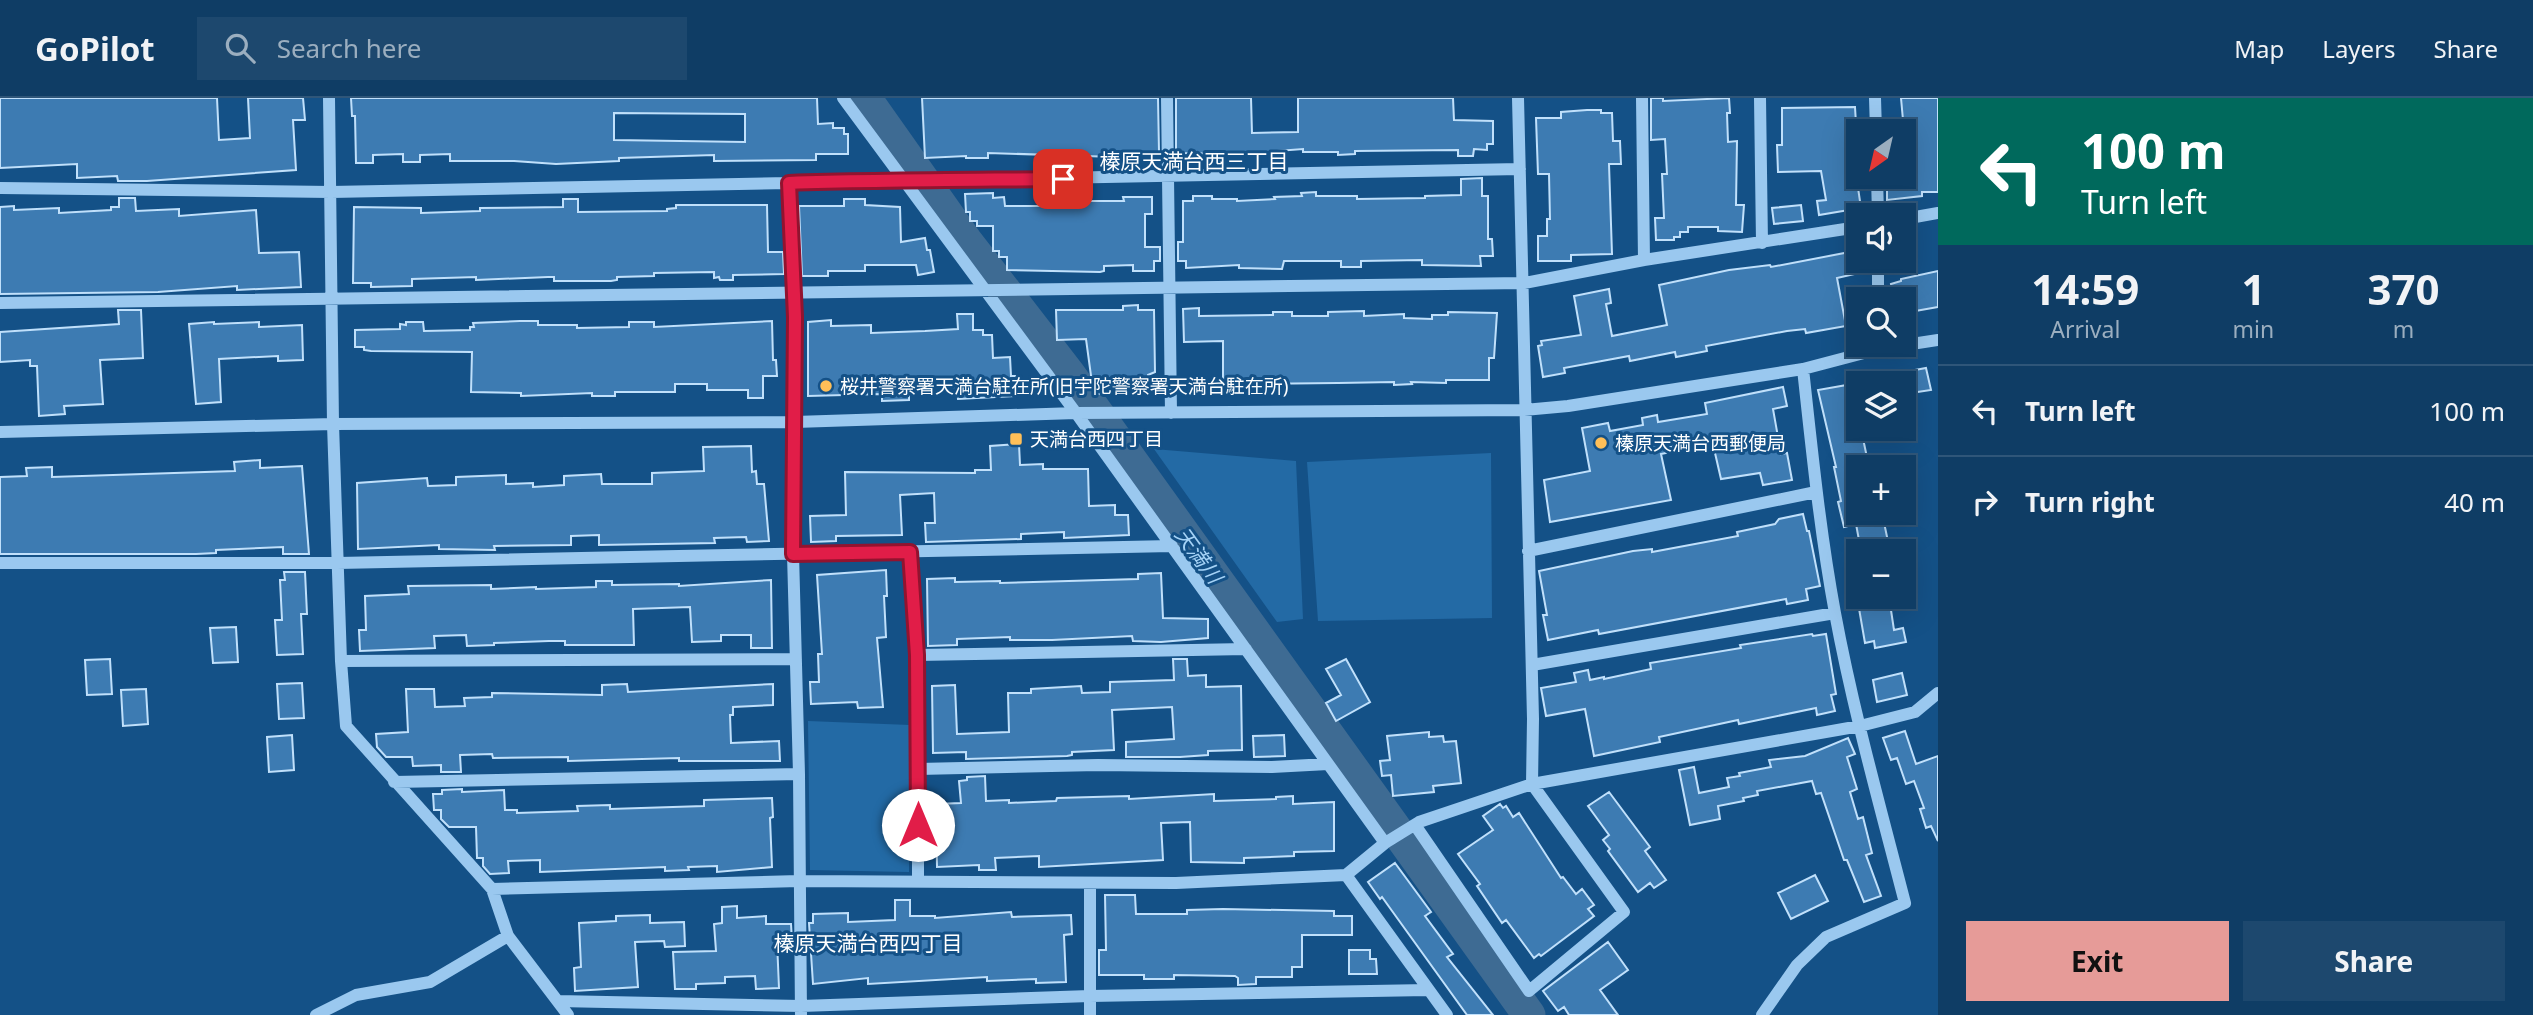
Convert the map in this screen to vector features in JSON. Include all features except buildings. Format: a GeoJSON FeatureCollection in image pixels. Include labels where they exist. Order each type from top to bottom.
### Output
{"type":"FeatureCollection","features":[{"type":"Feature","properties":{"kind":"street"},"geometry":{"type":"LineString","coordinates":[[329,98],[333,424],[341,661],[346,726],[492,889],[508,936],[568,1015]]}},
{"type":"Feature","properties":{"kind":"street"},"geometry":{"type":"LineString","coordinates":[[843,98],[1076,413],[1385,844]]}},
{"type":"Feature","properties":{"kind":"street"},"geometry":{"type":"LineString","coordinates":[[1167,98],[1171,413]]}},
{"type":"Feature","properties":{"kind":"street"},"geometry":{"type":"LineString","coordinates":[[1415,825],[1529,991],[1624,912],[1532,784],[1532,665],[1518,98]]}},
{"type":"Feature","properties":{"kind":"street"},"geometry":{"type":"LineString","coordinates":[[1642,98],[1644,260]]}},
{"type":"Feature","properties":{"kind":"street"},"geometry":{"type":"LineString","coordinates":[[1760,98],[1762,243]]}},
{"type":"Feature","properties":{"kind":"street"},"geometry":{"type":"LineString","coordinates":[[1875,98],[1876,119]]}},
{"type":"Feature","properties":{"kind":"street"},"geometry":{"type":"LineString","coordinates":[[0,188],[331,192],[1520,169]]}},
{"type":"Feature","properties":{"kind":"street"},"geometry":{"type":"LineString","coordinates":[[789,183],[795,422],[793,554],[799,774],[801,1011]]}},
{"type":"Feature","properties":{"kind":"street"},"geometry":{"type":"LineString","coordinates":[[1916,217],[1938,213]]}},
{"type":"Feature","properties":{"kind":"street"},"geometry":{"type":"LineString","coordinates":[[0,303],[1524,283],[1644,260],[1846,229]]}},
{"type":"Feature","properties":{"kind":"street"},"geometry":{"type":"LineString","coordinates":[[1916,343],[1938,340]]}},
{"type":"Feature","properties":{"kind":"street"},"geometry":{"type":"LineString","coordinates":[[0,432],[333,424],[795,422],[1076,413],[1524,410],[1580,404],[1803,369],[1846,357]]}},
{"type":"Feature","properties":{"kind":"street"},"geometry":{"type":"LineString","coordinates":[[1762,1015],[1797,965],[1826,937],[1905,903],[1860,726],[1835,613],[1816,492],[1803,369]]}},
{"type":"Feature","properties":{"kind":"street"},"geometry":{"type":"LineString","coordinates":[[1528,551],[1816,492]]}},
{"type":"Feature","properties":{"kind":"street"},"geometry":{"type":"LineString","coordinates":[[0,562],[338,563],[1172,546]]}},
{"type":"Feature","properties":{"kind":"street"},"geometry":{"type":"LineString","coordinates":[[910,552],[917,655],[918,880]]}},
{"type":"Feature","properties":{"kind":"street"},"geometry":{"type":"LineString","coordinates":[[1532,665],[1835,613]]}},
{"type":"Feature","properties":{"kind":"street"},"geometry":{"type":"LineString","coordinates":[[917,655],[1245,649]]}},
{"type":"Feature","properties":{"kind":"street"},"geometry":{"type":"LineString","coordinates":[[341,661],[796,659]]}},
{"type":"Feature","properties":{"kind":"street"},"geometry":{"type":"LineString","coordinates":[[492,889],[918,880],[1090,884],[1346,874],[1415,825],[1532,784],[1860,726],[1915,712],[1938,693]]}},
{"type":"Feature","properties":{"kind":"street"},"geometry":{"type":"LineString","coordinates":[[918,769],[1098,765],[1272,767],[1328,764]]}},
{"type":"Feature","properties":{"kind":"street"},"geometry":{"type":"LineString","coordinates":[[394,782],[799,774]]}},
{"type":"Feature","properties":{"kind":"street"},"geometry":{"type":"LineString","coordinates":[[1346,874],[1447,1015]]}},
{"type":"Feature","properties":{"kind":"street"},"geometry":{"type":"LineString","coordinates":[[1090,884],[1090,1015]]}},
{"type":"Feature","properties":{"kind":"street"},"geometry":{"type":"LineString","coordinates":[[317,1015],[356,995],[430,982],[508,936]]}},
{"type":"Feature","properties":{"kind":"street"},"geometry":{"type":"LineString","coordinates":[[558,1001],[801,1011],[1090,996],[1428,990]]}},
{"type":"Feature","properties":{"kind":"shaded area"},"geometry":{"type":"Polygon","coordinates":[[[1154,449],[1296,461],[1303,619],[1277,622],[1154,449]]]}},
{"type":"Feature","properties":{"kind":"shaded area"},"geometry":{"type":"Polygon","coordinates":[[[1491,453],[1492,618],[1318,621],[1307,462],[1491,453]]]}},
{"type":"Feature","properties":{"kind":"shaded area"},"geometry":{"type":"Polygon","coordinates":[[[808,721],[910,725],[909,872],[810,870],[808,721]]]}},
{"type":"Feature","properties":{"kind":"waterway","name":"天満川"},"geometry":{"type":"LineString","coordinates":[[865,98],[966,241],[1069,374],[1529,1015]]}},
{"type":"Feature","properties":{"kind":"place","name":"桜井警察署天満台駐在所(旧宇陀警察署天満台駐在所)"},"geometry":{"type":"Point","coordinates":[826,386]}},
{"type":"Feature","properties":{"kind":"place","name":"天満台西四丁目"},"geometry":{"type":"Point","coordinates":[1016,439]}},
{"type":"Feature","properties":{"kind":"place","name":"榛原天満台西郵便局"},"geometry":{"type":"Point","coordinates":[1601,443]}},
{"type":"Feature","properties":{"kind":"district","name":"榛原天満台西三丁目"},"geometry":{"type":"Point","coordinates":[1194,161]}},
{"type":"Feature","properties":{"kind":"district","name":"榛原天満台西四丁目"},"geometry":{"type":"Point","coordinates":[868,943]}},
{"type":"Feature","properties":{"kind":"route"},"geometry":{"type":"LineString","coordinates":[[918,825],[917,655],[910,552],[793,554],[795,317],[789,183],[903,179],[1063,179]]}}]}
